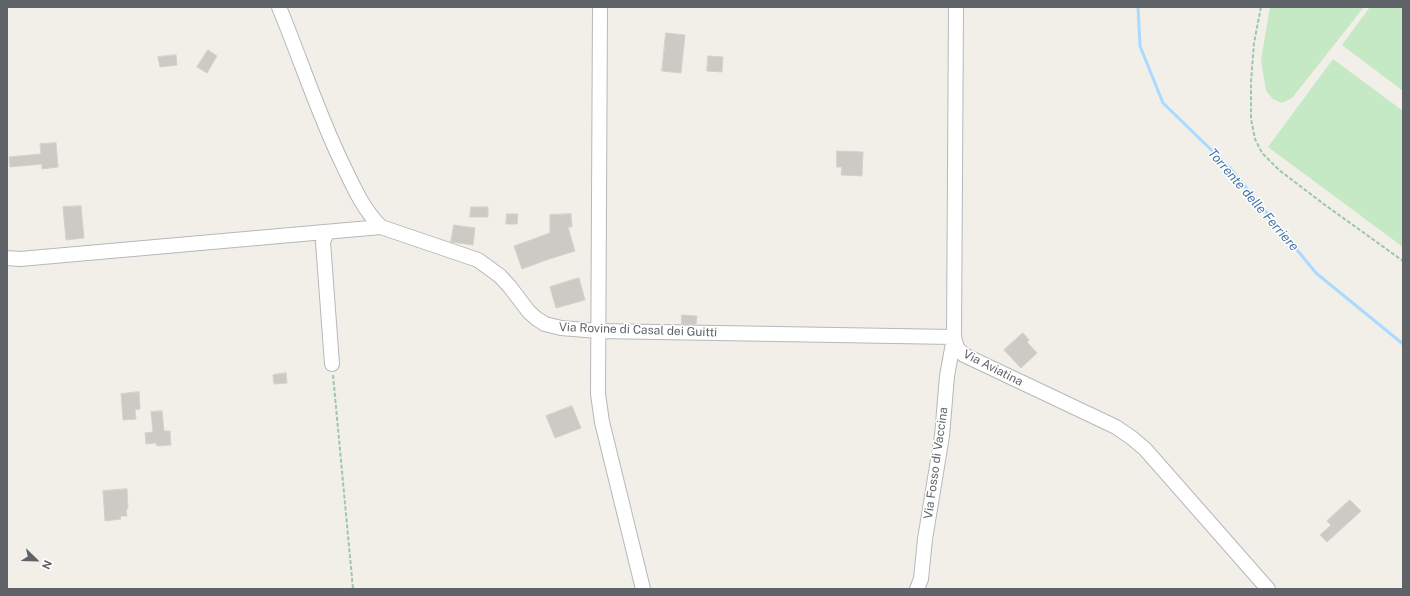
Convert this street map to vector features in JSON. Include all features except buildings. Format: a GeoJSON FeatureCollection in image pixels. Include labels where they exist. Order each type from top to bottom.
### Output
{"type":"FeatureCollection","features":[{"type":"Feature","properties":{"kind":"street"},"geometry":{"type":"LineString","coordinates":[[279,7],[328,134],[362,204],[381,227]]}},
{"type":"Feature","properties":{"kind":"street"},"geometry":{"type":"LineString","coordinates":[[600,7],[597,387],[602,422],[643,589]]}},
{"type":"Feature","properties":{"kind":"street","name":"Via Aviatina"},"geometry":{"type":"LineString","coordinates":[[956,7],[954,337],[957,348],[964,355],[1116,427],[1132,438],[1145,449],[1268,589]]}},
{"type":"Feature","properties":{"kind":"street"},"geometry":{"type":"LineString","coordinates":[[7,258],[20,259],[381,227]]}},
{"type":"Feature","properties":{"kind":"street","name":"Via Rovine di Casal dei Guitti"},"geometry":{"type":"LineString","coordinates":[[381,227],[478,260],[500,276],[529,312],[537,319],[545,324],[561,328],[598,331],[954,337]]}},
{"type":"Feature","properties":{"kind":"street"},"geometry":{"type":"LineString","coordinates":[[328,232],[323,242],[332,364]]}},
{"type":"Feature","properties":{"kind":"street","name":"Via Fosso di Vaccina"},"geometry":{"type":"LineString","coordinates":[[917,589],[921,578],[925,539],[942,436],[948,376],[954,337]]}},
{"type":"Feature","properties":{"kind":"path"},"geometry":{"type":"LineString","coordinates":[[1261,7],[1254,43],[1251,97],[1252,126],[1255,139],[1262,153],[1279,170],[1403,261]]}},
{"type":"Feature","properties":{"kind":"path"},"geometry":{"type":"LineString","coordinates":[[332,364],[353,589]]}},
{"type":"Feature","properties":{"kind":"green space"},"geometry":{"type":"Polygon","coordinates":[[[1270,7],[1364,7],[1292,98],[1282,103],[1273,99],[1266,91],[1261,60],[1270,7]]]}},
{"type":"Feature","properties":{"kind":"green space"},"geometry":{"type":"Polygon","coordinates":[[[1370,7],[1403,7],[1403,91],[1342,45],[1370,7]]]}},
{"type":"Feature","properties":{"kind":"green space"},"geometry":{"type":"Polygon","coordinates":[[[1333,59],[1403,111],[1403,247],[1268,147],[1333,59]]]}},
{"type":"Feature","properties":{"kind":"waterway","name":"Torrente delle Ferriere"},"geometry":{"type":"LineString","coordinates":[[1138,7],[1140,46],[1163,103],[1230,168],[1316,273],[1403,344]]}}]}
